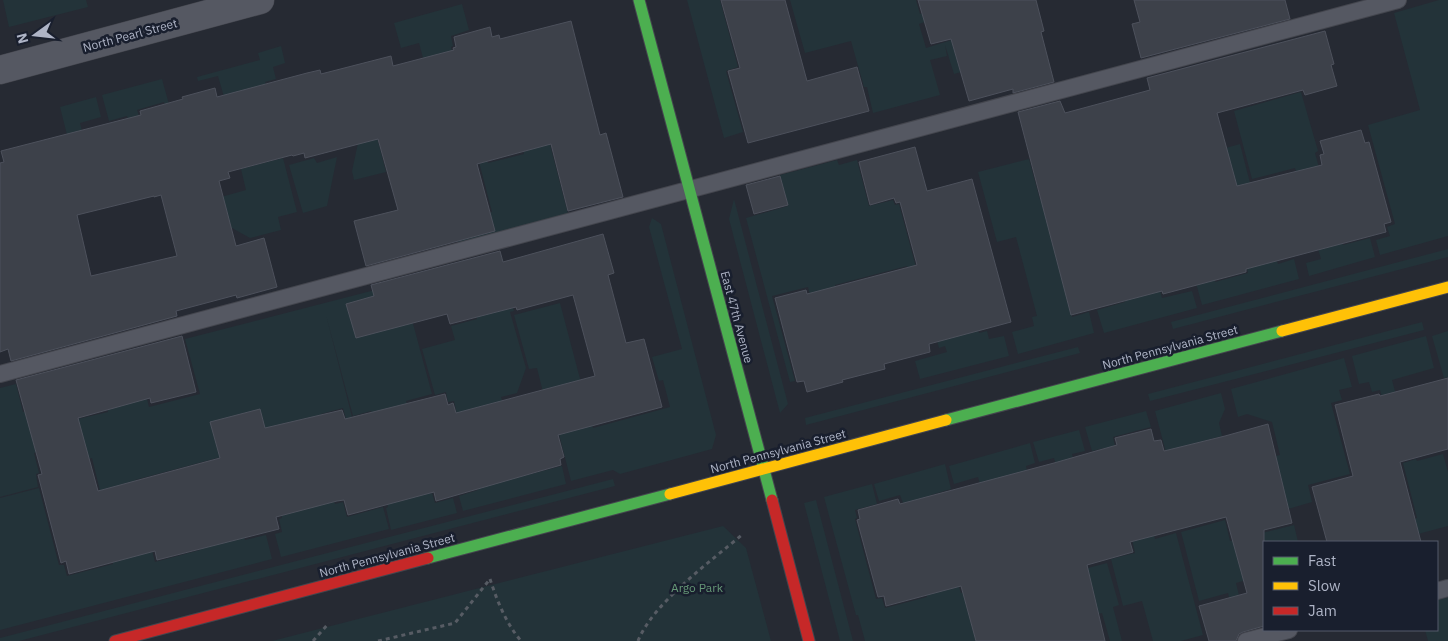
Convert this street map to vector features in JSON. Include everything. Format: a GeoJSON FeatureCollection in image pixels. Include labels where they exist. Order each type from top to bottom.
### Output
{"type":"FeatureCollection","features":[{"type":"Feature","properties":{"kind":"street","name":"North Pearl Street"},"geometry":{"type":"LineString","coordinates":[[0,70],[260,0]]}},
{"type":"Feature","properties":{"kind":"street","name":"East 47th Avenue"},"geometry":{"type":"LineString","coordinates":[[639,0],[808,641]]}},
{"type":"Feature","properties":{"kind":"street","name":"North Pennsylvania Street"},"geometry":{"type":"LineString","coordinates":[[116,641],[1448,287]]}},
{"type":"Feature","properties":{"kind":"lane"},"geometry":{"type":"LineString","coordinates":[[0,374],[1398,0]]}},
{"type":"Feature","properties":{"kind":"lane"},"geometry":{"type":"LineString","coordinates":[[1246,641],[1285,631]]}},
{"type":"Feature","properties":{"kind":"path"},"geometry":{"type":"LineString","coordinates":[[638,641],[643,628],[666,600],[745,532]]}},
{"type":"Feature","properties":{"kind":"path"},"geometry":{"type":"LineString","coordinates":[[378,641],[455,623],[490,578],[497,600],[519,640]]}},
{"type":"Feature","properties":{"kind":"path"},"geometry":{"type":"LineString","coordinates":[[313,641],[325,625],[331,622]]}},
{"type":"Feature","properties":{"kind":"green space"},"geometry":{"type":"Polygon","coordinates":[[[3,0],[86,0],[88,7],[9,27],[3,0]]]}},
{"type":"Feature","properties":{"kind":"green space"},"geometry":{"type":"Polygon","coordinates":[[[687,0],[720,0],[738,67],[726,71],[743,132],[724,138],[687,0]]]}},
{"type":"Feature","properties":{"kind":"green space"},"geometry":{"type":"Polygon","coordinates":[[[790,0],[916,0],[920,14],[925,13],[927,21],[919,24],[926,48],[974,33],[998,62],[954,74],[945,45],[947,56],[930,60],[940,95],[873,113],[867,87],[864,87],[851,41],[805,53],[790,0]]]}},
{"type":"Feature","properties":{"kind":"green space"},"geometry":{"type":"Polygon","coordinates":[[[1439,0],[1448,0],[1448,236],[1380,255],[1376,240],[1390,236],[1387,227],[1395,224],[1368,125],[1420,110],[1394,13],[1439,0]]]}},
{"type":"Feature","properties":{"kind":"green space"},"geometry":{"type":"Polygon","coordinates":[[[462,4],[469,30],[451,36],[453,46],[451,47],[465,99],[445,140],[419,43],[401,48],[394,23],[462,4]]]}},
{"type":"Feature","properties":{"kind":"green space"},"geometry":{"type":"Polygon","coordinates":[[[281,46],[285,63],[273,67],[276,79],[265,82],[282,144],[241,156],[218,76],[198,81],[197,77],[260,60],[258,53],[281,46]]]}},
{"type":"Feature","properties":{"kind":"green space"},"geometry":{"type":"Polygon","coordinates":[[[361,75],[386,172],[354,180],[352,171],[360,134],[361,75]]]}},
{"type":"Feature","properties":{"kind":"green space"},"geometry":{"type":"Polygon","coordinates":[[[162,79],[170,108],[166,108],[164,102],[137,110],[139,116],[130,127],[127,116],[109,121],[102,95],[162,79]]]}},
{"type":"Feature","properties":{"kind":"green space"},"geometry":{"type":"Polygon","coordinates":[[[1301,92],[1318,151],[1315,153],[1337,234],[1315,240],[1295,168],[1252,179],[1234,111],[1301,92]]]}},
{"type":"Feature","properties":{"kind":"green space"},"geometry":{"type":"Polygon","coordinates":[[[96,97],[101,117],[80,123],[100,202],[85,206],[60,107],[96,97]]]}},
{"type":"Feature","properties":{"kind":"green space"},"geometry":{"type":"Polygon","coordinates":[[[542,114],[568,214],[458,243],[452,223],[492,212],[472,135],[480,133],[488,163],[524,154],[517,121],[542,114]]]}},
{"type":"Feature","properties":{"kind":"green space"},"geometry":{"type":"Polygon","coordinates":[[[1240,144],[1250,183],[1228,188],[1179,161],[1240,144]]]}},
{"type":"Feature","properties":{"kind":"green space"},"geometry":{"type":"Polygon","coordinates":[[[337,157],[327,206],[303,213],[289,165],[314,158],[317,163],[337,157]]]}},
{"type":"Feature","properties":{"kind":"green space"},"geometry":{"type":"Polygon","coordinates":[[[283,158],[297,212],[278,217],[281,230],[250,238],[232,228],[216,232],[207,201],[246,190],[241,169],[283,158]]]}},
{"type":"Feature","properties":{"kind":"green space"},"geometry":{"type":"Polygon","coordinates":[[[1029,159],[1040,200],[1045,199],[1072,317],[1089,312],[1094,333],[1018,354],[1012,332],[1034,326],[1032,317],[1037,316],[1016,237],[997,242],[978,172],[1029,159]]]}},
{"type":"Feature","properties":{"kind":"green space"},"geometry":{"type":"Polygon","coordinates":[[[837,160],[839,165],[857,160],[869,206],[893,200],[895,205],[899,204],[920,282],[912,285],[907,266],[835,285],[856,365],[810,295],[808,287],[772,296],[795,381],[790,382],[746,218],[788,206],[780,175],[837,160]]]}},
{"type":"Feature","properties":{"kind":"green space"},"geometry":{"type":"Polygon","coordinates":[[[1133,192],[1162,298],[1192,291],[1197,308],[1104,333],[1097,310],[1125,302],[1113,257],[1133,192]]]}},
{"type":"Feature","properties":{"kind":"green space"},"geometry":{"type":"Polygon","coordinates":[[[943,197],[979,333],[987,331],[989,339],[1004,336],[1009,356],[920,379],[915,361],[947,352],[945,346],[939,348],[902,208],[943,197]]]}},
{"type":"Feature","properties":{"kind":"green space"},"geometry":{"type":"Polygon","coordinates":[[[734,199],[788,404],[780,413],[729,219],[734,199]]]}},
{"type":"Feature","properties":{"kind":"green space"},"geometry":{"type":"Polygon","coordinates":[[[652,218],[661,224],[716,435],[712,449],[620,474],[613,470],[571,481],[549,395],[544,396],[537,368],[529,369],[514,315],[560,303],[593,428],[670,407],[663,380],[659,381],[652,357],[682,349],[649,227],[652,218]]]}},
{"type":"Feature","properties":{"kind":"green space"},"geometry":{"type":"Polygon","coordinates":[[[1183,235],[1213,272],[1215,282],[1248,273],[1246,262],[1275,255],[1278,264],[1294,259],[1299,279],[1202,305],[1183,235]]]}},
{"type":"Feature","properties":{"kind":"green space"},"geometry":{"type":"Polygon","coordinates":[[[1341,238],[1343,245],[1370,238],[1375,257],[1309,276],[1306,263],[1321,259],[1317,245],[1341,238]]]}},
{"type":"Feature","properties":{"kind":"green space"},"geometry":{"type":"Polygon","coordinates":[[[1448,249],[1448,257],[1173,329],[1171,322],[1448,249]]]}},
{"type":"Feature","properties":{"kind":"green space"},"geometry":{"type":"Polygon","coordinates":[[[502,267],[514,311],[510,312],[526,368],[517,393],[501,397],[504,406],[458,419],[454,401],[448,402],[446,392],[435,395],[422,349],[455,340],[451,326],[477,319],[465,277],[502,267]]]}},
{"type":"Feature","properties":{"kind":"green space"},"geometry":{"type":"Polygon","coordinates":[[[402,283],[432,394],[406,401],[409,410],[391,487],[371,411],[353,416],[326,315],[352,417],[346,419],[343,408],[321,414],[324,425],[221,457],[135,480],[138,490],[102,499],[92,458],[88,459],[78,419],[108,412],[96,364],[135,354],[149,407],[200,394],[185,339],[402,283]]]}},
{"type":"Feature","properties":{"kind":"green space"},"geometry":{"type":"Polygon","coordinates":[[[1422,322],[1424,330],[1150,401],[1148,394],[1422,322]]]}},
{"type":"Feature","properties":{"kind":"green space"},"geometry":{"type":"Polygon","coordinates":[[[1448,331],[1448,381],[1447,377],[1444,378],[1432,336],[1448,331]]]}},
{"type":"Feature","properties":{"kind":"green space"},"geometry":{"type":"Polygon","coordinates":[[[1426,336],[1434,368],[1392,380],[1413,458],[1399,461],[1380,390],[1372,392],[1369,382],[1359,384],[1352,356],[1426,336]]]}},
{"type":"Feature","properties":{"kind":"green space"},"geometry":{"type":"Polygon","coordinates":[[[1078,347],[1080,353],[806,425],[805,418],[1078,347]]]}},
{"type":"Feature","properties":{"kind":"green space"},"geometry":{"type":"Polygon","coordinates":[[[1344,358],[1352,387],[1339,390],[1342,400],[1331,403],[1350,474],[1308,485],[1312,502],[1288,509],[1266,458],[1280,455],[1272,422],[1247,414],[1238,417],[1231,389],[1344,358]]]}},
{"type":"Feature","properties":{"kind":"green space"},"geometry":{"type":"Polygon","coordinates":[[[16,384],[23,412],[49,406],[37,452],[34,453],[39,473],[36,474],[38,487],[0,497],[0,388],[16,384]]]}},
{"type":"Feature","properties":{"kind":"green space"},"geometry":{"type":"Polygon","coordinates":[[[1221,393],[1225,409],[1219,423],[1222,436],[1204,441],[1224,517],[1186,528],[1155,411],[1221,393]]]}},
{"type":"Feature","properties":{"kind":"green space"},"geometry":{"type":"Polygon","coordinates":[[[1146,411],[1151,427],[1113,437],[1116,451],[1107,454],[1105,448],[1092,451],[1085,427],[1146,411]]]}},
{"type":"Feature","properties":{"kind":"green space"},"geometry":{"type":"Polygon","coordinates":[[[459,421],[521,470],[523,476],[562,466],[566,484],[463,511],[459,496],[478,490],[459,421]]]}},
{"type":"Feature","properties":{"kind":"green space"},"geometry":{"type":"Polygon","coordinates":[[[315,429],[335,504],[343,502],[347,517],[383,507],[389,529],[281,557],[275,534],[282,532],[279,519],[282,518],[262,443],[315,429]]]}},
{"type":"Feature","properties":{"kind":"green space"},"geometry":{"type":"Polygon","coordinates":[[[1079,430],[1085,451],[1072,454],[1075,466],[1057,468],[1054,458],[1039,462],[1033,442],[1079,430]]]}},
{"type":"Feature","properties":{"kind":"green space"},"geometry":{"type":"Polygon","coordinates":[[[1030,443],[1035,463],[1026,466],[1039,581],[1107,563],[1119,605],[1113,607],[1122,641],[1110,641],[1102,613],[1060,625],[1004,574],[978,477],[954,484],[949,466],[1030,443]]]}},
{"type":"Feature","properties":{"kind":"green space"},"geometry":{"type":"Polygon","coordinates":[[[1443,454],[1448,472],[1448,526],[1418,534],[1414,519],[1417,518],[1403,463],[1443,454]]]}},
{"type":"Feature","properties":{"kind":"green space"},"geometry":{"type":"Polygon","coordinates":[[[945,464],[951,489],[931,495],[933,503],[903,503],[900,495],[879,501],[874,484],[945,464]]]}},
{"type":"Feature","properties":{"kind":"green space"},"geometry":{"type":"Polygon","coordinates":[[[180,470],[242,530],[245,540],[266,535],[272,559],[0,630],[0,498],[39,488],[59,565],[64,565],[67,576],[113,564],[111,552],[137,492],[155,562],[200,550],[180,470]]]}},
{"type":"Feature","properties":{"kind":"green space"},"geometry":{"type":"Polygon","coordinates":[[[613,479],[615,486],[19,641],[0,641],[0,638],[613,479]]]}},
{"type":"Feature","properties":{"kind":"green space"},"geometry":{"type":"Polygon","coordinates":[[[872,484],[877,504],[855,510],[857,518],[855,519],[876,599],[882,598],[885,608],[927,597],[925,588],[958,584],[961,593],[982,588],[994,641],[865,641],[858,615],[856,615],[824,497],[872,484]]]}},
{"type":"Feature","properties":{"kind":"green space"},"geometry":{"type":"Polygon","coordinates":[[[384,490],[432,493],[435,503],[453,498],[457,513],[391,530],[384,490]]]}},
{"type":"Feature","properties":{"kind":"green space"},"geometry":{"type":"Polygon","coordinates":[[[816,500],[853,641],[840,641],[804,503],[816,500]]]}},
{"type":"Feature","properties":{"kind":"green space"},"geometry":{"type":"Polygon","coordinates":[[[1225,520],[1230,541],[1294,525],[1298,541],[1263,541],[1263,575],[1236,583],[1245,620],[1236,623],[1228,593],[1199,601],[1181,532],[1225,520]]]}},
{"type":"Feature","properties":{"kind":"green space"},"geometry":{"type":"Polygon","coordinates":[[[1151,524],[1155,539],[1176,533],[1203,635],[1181,641],[1153,641],[1142,601],[1123,606],[1111,559],[1135,553],[1132,539],[1151,524]]]}},
{"type":"Feature","properties":{"kind":"green space","name":"Argo Park"},"geometry":{"type":"Polygon","coordinates":[[[723,526],[746,548],[771,641],[272,641],[723,526]]]}},
{"type":"Feature","properties":{"kind":"green space"},"geometry":{"type":"Polygon","coordinates":[[[1448,597],[1448,641],[1428,641],[1425,631],[1438,631],[1438,600],[1448,597]]]}},
{"type":"Feature","properties":{"kind":"building"},"geometry":{"type":"Polygon","coordinates":[[[721,0],[785,0],[807,81],[857,67],[869,111],[748,143],[728,71],[740,68],[721,0]]]}},
{"type":"Feature","properties":{"kind":"building"},"geometry":{"type":"Polygon","coordinates":[[[918,0],[1036,0],[1044,31],[1041,32],[1054,82],[1013,93],[1013,89],[969,101],[951,39],[931,44],[918,0]]]}},
{"type":"Feature","properties":{"kind":"building"},"geometry":{"type":"Polygon","coordinates":[[[1134,0],[1285,0],[1290,19],[1141,58],[1132,24],[1140,22],[1134,0]]]}},
{"type":"Feature","properties":{"kind":"building"},"geometry":{"type":"Polygon","coordinates":[[[571,21],[600,135],[606,133],[623,197],[568,211],[551,144],[477,164],[495,231],[366,266],[354,221],[398,210],[378,139],[305,158],[304,153],[292,155],[228,172],[230,178],[219,181],[236,246],[264,238],[277,287],[237,298],[236,295],[176,311],[177,316],[11,361],[8,349],[0,352],[0,163],[4,162],[1,151],[141,115],[140,111],[215,88],[217,97],[307,73],[320,70],[321,74],[391,56],[393,66],[454,50],[453,48],[456,47],[454,37],[490,27],[492,37],[499,35],[500,39],[571,21]],[[161,195],[77,215],[91,276],[177,256],[161,195]]]}},
{"type":"Feature","properties":{"kind":"building"},"geometry":{"type":"Polygon","coordinates":[[[1325,31],[1334,64],[1331,65],[1337,86],[1305,95],[1303,90],[1217,113],[1237,186],[1322,165],[1320,155],[1324,154],[1320,141],[1361,130],[1365,143],[1369,142],[1391,222],[1384,224],[1386,232],[1246,269],[1246,272],[1163,294],[1162,291],[1071,315],[1018,112],[1060,101],[1065,113],[1150,90],[1147,78],[1325,31]]]}},
{"type":"Feature","properties":{"kind":"building"},"geometry":{"type":"Polygon","coordinates":[[[915,147],[927,191],[972,179],[1011,322],[929,344],[930,352],[884,364],[885,369],[842,380],[843,382],[807,392],[804,381],[797,382],[775,298],[806,290],[807,294],[917,265],[900,202],[896,203],[894,198],[870,205],[859,162],[915,147]]]}},
{"type":"Feature","properties":{"kind":"building"},"geometry":{"type":"Polygon","coordinates":[[[780,176],[788,205],[754,214],[746,185],[780,176]]]}},
{"type":"Feature","properties":{"kind":"building"},"geometry":{"type":"Polygon","coordinates":[[[603,234],[614,273],[608,275],[626,343],[644,339],[662,407],[558,435],[564,457],[560,459],[561,465],[436,501],[434,492],[348,515],[344,500],[337,501],[276,517],[279,529],[157,560],[155,551],[69,574],[66,561],[61,563],[38,475],[42,474],[16,380],[182,336],[196,392],[151,403],[150,398],[78,418],[98,491],[220,458],[210,422],[260,409],[265,428],[342,410],[345,419],[445,394],[448,405],[453,403],[456,413],[595,376],[573,295],[517,310],[516,307],[450,324],[447,314],[356,338],[346,304],[374,296],[371,285],[500,251],[503,262],[603,234]]]}},
{"type":"Feature","properties":{"kind":"building"},"geometry":{"type":"Polygon","coordinates":[[[1448,378],[1448,449],[1400,462],[1421,541],[1327,541],[1312,487],[1353,476],[1335,405],[1379,394],[1380,396],[1448,378]]]}},
{"type":"Feature","properties":{"kind":"building"},"geometry":{"type":"Polygon","coordinates":[[[1268,424],[1292,523],[1264,530],[1263,626],[1239,634],[1236,641],[1209,641],[1199,606],[1247,593],[1226,517],[1130,542],[1133,552],[1087,565],[1105,641],[976,641],[961,586],[886,606],[884,596],[878,597],[857,520],[860,519],[858,510],[898,499],[900,504],[1054,463],[1117,445],[1115,438],[1151,429],[1154,441],[1161,440],[1164,451],[1268,424]]]}},
{"type":"Feature","properties":{"kind":"traffic: fast"},"geometry":{"type":"LineString","coordinates":[[639,0],[772,500]]}},
{"type":"Feature","properties":{"kind":"traffic: fast"},"geometry":{"type":"LineString","coordinates":[[946,420],[1282,331]]}},
{"type":"Feature","properties":{"kind":"traffic: fast"},"geometry":{"type":"LineString","coordinates":[[428,558],[670,494]]}},
{"type":"Feature","properties":{"kind":"traffic: slow"},"geometry":{"type":"LineString","coordinates":[[1282,331],[1448,287]]}},
{"type":"Feature","properties":{"kind":"traffic: slow"},"geometry":{"type":"LineString","coordinates":[[670,494],[946,420]]}},
{"type":"Feature","properties":{"kind":"traffic: jam"},"geometry":{"type":"LineString","coordinates":[[772,500],[809,641]]}},
{"type":"Feature","properties":{"kind":"traffic: jam"},"geometry":{"type":"LineString","coordinates":[[115,641],[428,558]]}}]}
